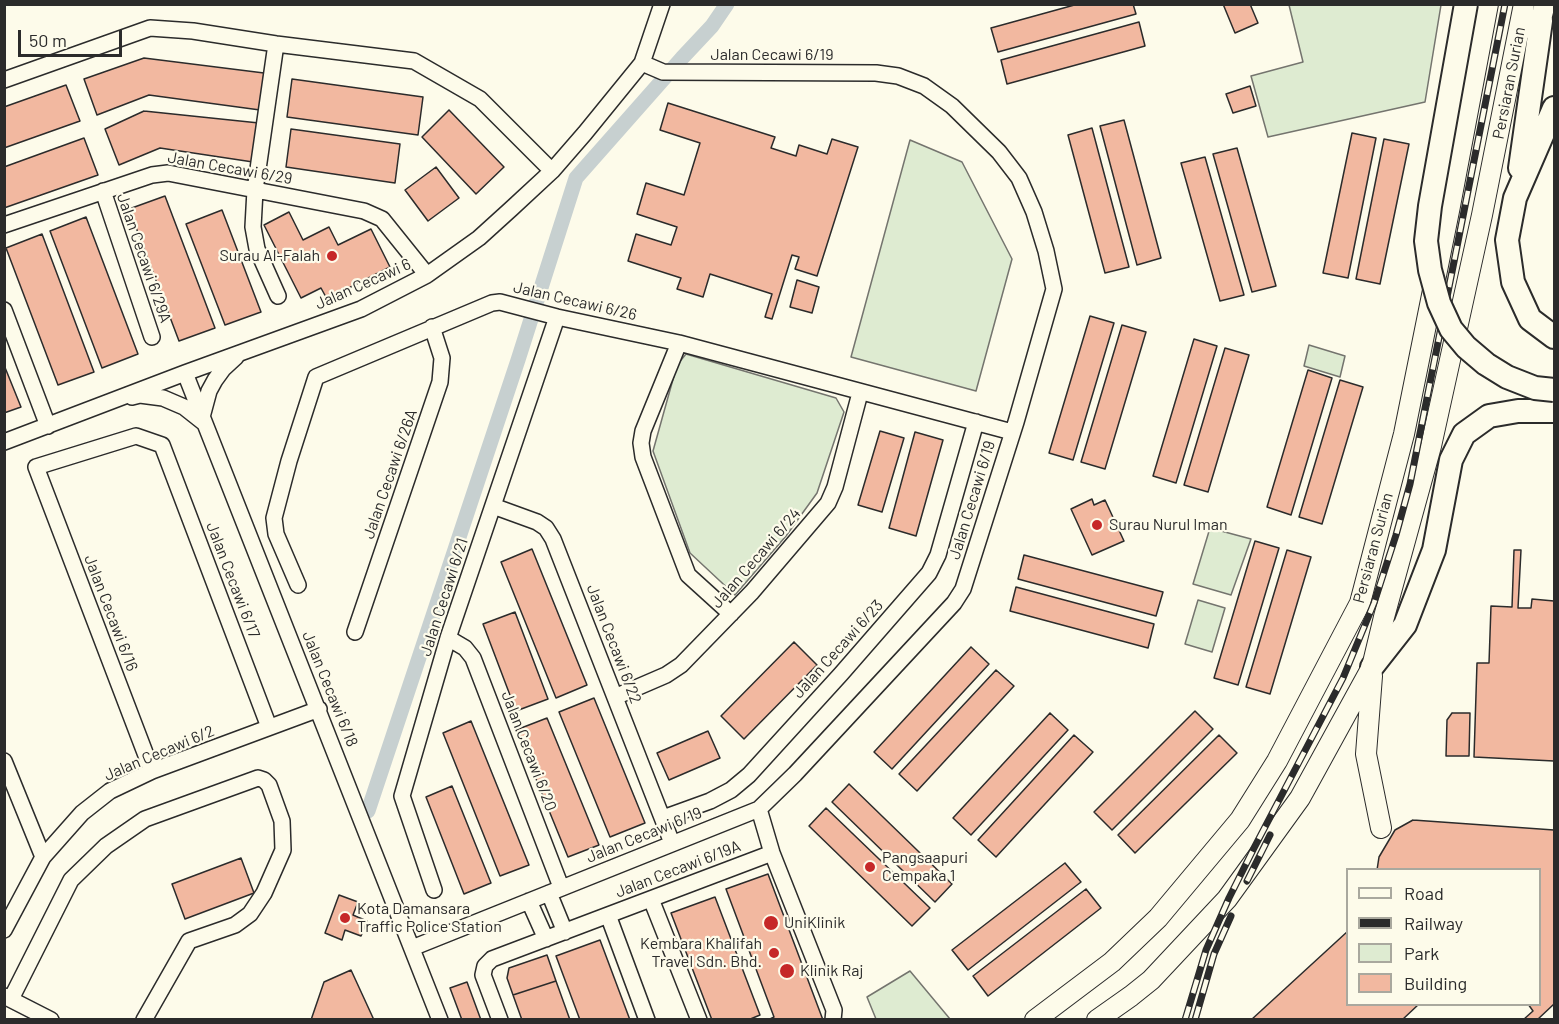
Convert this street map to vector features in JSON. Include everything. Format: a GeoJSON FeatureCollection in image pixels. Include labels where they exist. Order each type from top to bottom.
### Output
{"type":"FeatureCollection","features":[{"type":"Feature","properties":{"kind":"highway"},"geometry":{"type":"LineString","coordinates":[[1466,4],[1430,206],[1426,242],[1430,270],[1439,303],[1451,329],[1466,347],[1486,364],[1507,377],[1535,388],[1554,390]]}},
{"type":"Feature","properties":{"kind":"highway"},"geometry":{"type":"LineString","coordinates":[[1543,13],[1507,240],[1513,282],[1530,319],[1554,337]]}},
{"type":"Feature","properties":{"kind":"highway"},"geometry":{"type":"LineString","coordinates":[[1515,198],[1554,108]]}},
{"type":"Feature","properties":{"kind":"highway"},"geometry":{"type":"LineString","coordinates":[[1372,667],[1405,626],[1434,550],[1451,460],[1464,434],[1490,416],[1518,411],[1554,411]]}},
{"type":"Feature","properties":{"kind":"main road","name":"Persiaran Surian"},"geometry":{"type":"LineString","coordinates":[[1040,1018],[1112,962],[1158,918],[1240,820],[1276,761],[1360,603],[1404,434],[1488,4]]}},
{"type":"Feature","properties":{"kind":"main road","name":"Persiaran Surian"},"geometry":{"type":"LineString","coordinates":[[1097,1020],[1151,980],[1227,899],[1300,798],[1372,667],[1431,446],[1482,214],[1524,4]]}},
{"type":"Feature","properties":{"kind":"main road"},"geometry":{"type":"LineString","coordinates":[[1482,214],[1492,196],[1543,13]]}},
{"type":"Feature","properties":{"kind":"main road"},"geometry":{"type":"LineString","coordinates":[[1372,667],[1366,754],[1381,828]]}},
{"type":"Feature","properties":{"kind":"main road"},"geometry":{"type":"LineString","coordinates":[[1117,1020],[1131,996]]}},
{"type":"Feature","properties":{"kind":"street","name":"Jalan Cecawi 6"},"geometry":{"type":"LineString","coordinates":[[4,442],[184,373],[361,309],[427,275],[479,238],[552,171],[642,63],[662,4]]}},
{"type":"Feature","properties":{"kind":"street"},"geometry":{"type":"LineString","coordinates":[[4,80],[150,28],[193,31],[414,61],[480,99],[552,171]]}},
{"type":"Feature","properties":{"kind":"street"},"geometry":{"type":"LineString","coordinates":[[276,44],[255,190],[253,227],[256,249],[278,296]]}},
{"type":"Feature","properties":{"kind":"street","name":"Jalan Cecawi 6/19"},"geometry":{"type":"LineString","coordinates":[[412,948],[759,809],[795,774],[954,603],[963,589],[1054,289],[1046,251],[1034,212],[1019,178],[999,152],[952,106],[924,86],[898,76],[876,73],[669,72],[642,63]]}},
{"type":"Feature","properties":{"kind":"street","name":"Jalan Cecawi 6/29"},"geometry":{"type":"LineString","coordinates":[[4,225],[152,175],[168,173],[364,211],[382,219],[427,275]]}},
{"type":"Feature","properties":{"kind":"street","name":"Jalan Cecawi 6/29A"},"geometry":{"type":"LineString","coordinates":[[103,191],[152,337]]}},
{"type":"Feature","properties":{"kind":"street","name":"Jalan Cecawi 6/26"},"geometry":{"type":"LineString","coordinates":[[298,585],[273,522],[289,461],[316,377],[492,303],[500,302],[556,317],[679,343],[1012,432]]}},
{"type":"Feature","properties":{"kind":"street"},"geometry":{"type":"LineString","coordinates":[[4,310],[48,426]]}},
{"type":"Feature","properties":{"kind":"street","name":"Jalan Cecawi 6/21"},"geometry":{"type":"LineString","coordinates":[[434,890],[402,796],[448,638],[556,317]]}},
{"type":"Feature","properties":{"kind":"street","name":"Jalan Cecawi 6/26A"},"geometry":{"type":"LineString","coordinates":[[355,632],[440,382],[442,358],[432,327]]}},
{"type":"Feature","properties":{"kind":"street"},"geometry":{"type":"LineString","coordinates":[[679,343],[643,430],[641,443],[643,457],[688,575],[732,614]]}},
{"type":"Feature","properties":{"kind":"street"},"geometry":{"type":"LineString","coordinates":[[118,399],[140,396],[163,399],[184,407],[204,421],[209,391],[215,380],[234,358],[246,350]]}},
{"type":"Feature","properties":{"kind":"street","name":"Jalan Cecawi 6/18"},"geometry":{"type":"LineString","coordinates":[[184,373],[319,709],[440,1020]]}},
{"type":"Feature","properties":{"kind":"street","name":"Jalan Cecawi 6/24"},"geometry":{"type":"LineString","coordinates":[[615,697],[666,675],[681,665],[732,614],[828,502],[835,487],[860,393]]}},
{"type":"Feature","properties":{"kind":"street","name":"Jalan Cecawi 6/23"},"geometry":{"type":"LineString","coordinates":[[665,823],[731,790],[749,775],[841,674],[928,573],[938,555],[976,422]]}},
{"type":"Feature","properties":{"kind":"street","name":"Jalan Cecawi 6/16"},"geometry":{"type":"LineString","coordinates":[[152,771],[36,467],[136,436],[162,445]]}},
{"type":"Feature","properties":{"kind":"street","name":"Jalan Cecawi 6/17"},"geometry":{"type":"LineString","coordinates":[[162,445],[270,727]]}},
{"type":"Feature","properties":{"kind":"street","name":"Jalan Cecawi 6/22"},"geometry":{"type":"LineString","coordinates":[[493,506],[537,522],[546,528],[553,539],[665,823]]}},
{"type":"Feature","properties":{"kind":"street","name":"Jalan Cecawi 6/20"},"geometry":{"type":"LineString","coordinates":[[448,638],[465,648],[473,658],[555,890],[565,932]]}},
{"type":"Feature","properties":{"kind":"street","name":"Jalan Cecawi 6/2"},"geometry":{"type":"LineString","coordinates":[[4,930],[44,857],[81,813],[110,791],[152,771],[319,709]]}},
{"type":"Feature","properties":{"kind":"street"},"geometry":{"type":"LineString","coordinates":[[4,761],[44,857]]}},
{"type":"Feature","properties":{"kind":"street"},"geometry":{"type":"LineString","coordinates":[[51,1020],[8,997],[71,880],[106,846],[145,819],[258,778],[264,780],[270,785],[282,821],[283,850],[264,893],[250,914],[235,925],[189,941],[144,1020]]}},
{"type":"Feature","properties":{"kind":"street"},"geometry":{"type":"LineString","coordinates":[[759,809],[772,853],[834,1010],[833,1020]]}},
{"type":"Feature","properties":{"kind":"street"},"geometry":{"type":"LineString","coordinates":[[665,823],[672,843]]}},
{"type":"Feature","properties":{"kind":"street","name":"Jalan Cecawi 6/19A"},"geometry":{"type":"LineString","coordinates":[[500,1020],[483,975],[485,966],[492,959],[772,853]]}},
{"type":"Feature","properties":{"kind":"street"},"geometry":{"type":"LineString","coordinates":[[651,899],[699,1020]]}},
{"type":"Feature","properties":{"kind":"street"},"geometry":{"type":"LineString","coordinates":[[529,901],[546,939]]}},
{"type":"Feature","properties":{"kind":"street"},"geometry":{"type":"LineString","coordinates":[[608,915],[647,1020]]}},
{"type":"Feature","properties":{"kind":"green space"},"geometry":{"type":"Polygon","coordinates":[[[1289,5],[1441,5],[1425,102],[1268,137],[1251,76],[1303,62],[1289,5]]]}},
{"type":"Feature","properties":{"kind":"green space"},"geometry":{"type":"Polygon","coordinates":[[[910,140],[962,162],[1012,259],[976,391],[851,357],[910,140]]]}},
{"type":"Feature","properties":{"kind":"green space"},"geometry":{"type":"Polygon","coordinates":[[[1309,345],[1345,356],[1340,377],[1304,366],[1309,345]]]}},
{"type":"Feature","properties":{"kind":"green space"},"geometry":{"type":"Polygon","coordinates":[[[686,354],[836,398],[844,412],[817,493],[786,536],[735,595],[690,553],[653,451],[677,365],[686,354]]]}},
{"type":"Feature","properties":{"kind":"green space"},"geometry":{"type":"Polygon","coordinates":[[[1210,528],[1251,539],[1231,595],[1193,584],[1210,528]]]}},
{"type":"Feature","properties":{"kind":"green space"},"geometry":{"type":"Polygon","coordinates":[[[1198,600],[1225,608],[1212,652],[1185,644],[1198,600]]]}},
{"type":"Feature","properties":{"kind":"green space"},"geometry":{"type":"Polygon","coordinates":[[[910,971],[950,1019],[876,1019],[867,997],[910,971]]]}},
{"type":"Feature","properties":{"kind":"building"},"geometry":{"type":"Polygon","coordinates":[[[1078,4],[1133,4],[1136,14],[998,52],[991,28],[1078,4]]]}},
{"type":"Feature","properties":{"kind":"building"},"geometry":{"type":"Polygon","coordinates":[[[1223,4],[1250,4],[1258,23],[1235,33],[1223,4]]]}},
{"type":"Feature","properties":{"kind":"building"},"geometry":{"type":"Polygon","coordinates":[[[1139,22],[1145,46],[1007,84],[1001,60],[1139,22]]]}},
{"type":"Feature","properties":{"kind":"building"},"geometry":{"type":"Polygon","coordinates":[[[144,58],[264,73],[260,110],[149,95],[97,115],[84,79],[144,58]]]}},
{"type":"Feature","properties":{"kind":"building"},"geometry":{"type":"Polygon","coordinates":[[[292,79],[423,97],[418,135],[287,117],[292,79]]]}},
{"type":"Feature","properties":{"kind":"building"},"geometry":{"type":"Polygon","coordinates":[[[66,85],[80,121],[4,148],[4,107],[66,85]]]}},
{"type":"Feature","properties":{"kind":"building"},"geometry":{"type":"Polygon","coordinates":[[[1250,86],[1256,106],[1233,113],[1226,94],[1250,86]]]}},
{"type":"Feature","properties":{"kind":"building"},"geometry":{"type":"Polygon","coordinates":[[[668,103],[775,137],[771,148],[796,156],[799,145],[827,154],[832,139],[858,147],[817,276],[795,269],[799,257],[792,255],[772,319],[765,317],[772,294],[710,274],[703,297],[677,289],[681,278],[628,261],[636,234],[671,245],[677,227],[637,214],[646,183],[684,195],[700,143],[660,130],[668,103]]]}},
{"type":"Feature","properties":{"kind":"building"},"geometry":{"type":"Polygon","coordinates":[[[449,110],[504,167],[476,194],[422,137],[449,110]]]}},
{"type":"Feature","properties":{"kind":"building"},"geometry":{"type":"Polygon","coordinates":[[[144,111],[259,123],[253,162],[160,148],[119,165],[105,129],[144,111]]]}},
{"type":"Feature","properties":{"kind":"building"},"geometry":{"type":"Polygon","coordinates":[[[1124,120],[1161,258],[1137,265],[1100,126],[1124,120]]]}},
{"type":"Feature","properties":{"kind":"building"},"geometry":{"type":"Polygon","coordinates":[[[1092,128],[1129,267],[1105,273],[1068,135],[1092,128]]]}},
{"type":"Feature","properties":{"kind":"building"},"geometry":{"type":"Polygon","coordinates":[[[291,129],[400,144],[395,183],[286,167],[291,129]]]}},
{"type":"Feature","properties":{"kind":"building"},"geometry":{"type":"Polygon","coordinates":[[[1352,133],[1376,138],[1348,278],[1323,273],[1352,133]]]}},
{"type":"Feature","properties":{"kind":"building"},"geometry":{"type":"Polygon","coordinates":[[[84,138],[98,175],[4,208],[4,167],[84,138]]]}},
{"type":"Feature","properties":{"kind":"building"},"geometry":{"type":"Polygon","coordinates":[[[1384,139],[1409,144],[1380,284],[1356,279],[1384,139]]]}},
{"type":"Feature","properties":{"kind":"building"},"geometry":{"type":"Polygon","coordinates":[[[1237,148],[1276,286],[1252,292],[1213,154],[1237,148]]]}},
{"type":"Feature","properties":{"kind":"building"},"geometry":{"type":"Polygon","coordinates":[[[1205,157],[1244,295],[1220,301],[1181,163],[1205,157]]]}},
{"type":"Feature","properties":{"kind":"building"},"geometry":{"type":"Polygon","coordinates":[[[436,167],[459,198],[428,221],[405,190],[436,167]]]}},
{"type":"Feature","properties":{"kind":"building"},"geometry":{"type":"Polygon","coordinates":[[[165,196],[215,328],[179,341],[129,209],[165,196]]]}},
{"type":"Feature","properties":{"kind":"building"},"geometry":{"type":"Polygon","coordinates":[[[222,210],[261,312],[225,325],[186,224],[222,210]]]}},
{"type":"Feature","properties":{"kind":"building","name":"Surau Al-Falah"},"geometry":{"type":"Polygon","coordinates":[[[289,212],[303,240],[329,227],[338,245],[371,229],[390,267],[327,299],[321,288],[301,298],[264,225],[289,212]]]}},
{"type":"Feature","properties":{"kind":"building"},"geometry":{"type":"Polygon","coordinates":[[[86,217],[138,354],[102,368],[50,231],[86,217]]]}},
{"type":"Feature","properties":{"kind":"building"},"geometry":{"type":"Polygon","coordinates":[[[42,234],[94,372],[58,385],[6,248],[42,234]]]}},
{"type":"Feature","properties":{"kind":"building"},"geometry":{"type":"Polygon","coordinates":[[[797,280],[819,287],[812,313],[790,307],[797,280]]]}},
{"type":"Feature","properties":{"kind":"building"},"geometry":{"type":"Polygon","coordinates":[[[1090,316],[1114,323],[1073,460],[1049,453],[1090,316]]]}},
{"type":"Feature","properties":{"kind":"building"},"geometry":{"type":"Polygon","coordinates":[[[1122,325],[1146,332],[1105,469],[1081,462],[1122,325]]]}},
{"type":"Feature","properties":{"kind":"building"},"geometry":{"type":"Polygon","coordinates":[[[1194,339],[1217,346],[1176,483],[1153,476],[1194,339]]]}},
{"type":"Feature","properties":{"kind":"building"},"geometry":{"type":"Polygon","coordinates":[[[1225,348],[1249,355],[1208,492],[1184,485],[1225,348]]]}},
{"type":"Feature","properties":{"kind":"building"},"geometry":{"type":"Polygon","coordinates":[[[4,365],[21,407],[4,413],[4,365]]]}},
{"type":"Feature","properties":{"kind":"building"},"geometry":{"type":"Polygon","coordinates":[[[1308,370],[1332,378],[1291,515],[1267,507],[1308,370]]]}},
{"type":"Feature","properties":{"kind":"building"},"geometry":{"type":"Polygon","coordinates":[[[1340,380],[1363,387],[1322,524],[1299,517],[1340,380]]]}},
{"type":"Feature","properties":{"kind":"building"},"geometry":{"type":"Polygon","coordinates":[[[880,431],[904,438],[882,512],[858,505],[880,431]]]}},
{"type":"Feature","properties":{"kind":"building"},"geometry":{"type":"Polygon","coordinates":[[[915,432],[943,440],[916,536],[889,528],[915,432]]]}},
{"type":"Feature","properties":{"kind":"building","name":"Surau Nurul Iman"},"geometry":{"type":"Polygon","coordinates":[[[1092,499],[1094,505],[1105,500],[1124,541],[1092,555],[1071,509],[1092,499]]]}},
{"type":"Feature","properties":{"kind":"building"},"geometry":{"type":"Polygon","coordinates":[[[1255,541],[1279,548],[1238,685],[1214,678],[1255,541]]]}},
{"type":"Feature","properties":{"kind":"building"},"geometry":{"type":"Polygon","coordinates":[[[532,549],[587,685],[556,698],[501,562],[532,549]]]}},
{"type":"Feature","properties":{"kind":"building"},"geometry":{"type":"Polygon","coordinates":[[[1287,550],[1311,557],[1270,694],[1246,687],[1287,550]]]}},
{"type":"Feature","properties":{"kind":"building"},"geometry":{"type":"Polygon","coordinates":[[[1514,550],[1521,550],[1518,608],[1531,608],[1532,599],[1554,601],[1554,761],[1474,757],[1477,663],[1489,663],[1491,606],[1512,607],[1514,550]]]}},
{"type":"Feature","properties":{"kind":"building"},"geometry":{"type":"Polygon","coordinates":[[[1024,555],[1163,592],[1156,616],[1018,579],[1024,555]]]}},
{"type":"Feature","properties":{"kind":"building"},"geometry":{"type":"Polygon","coordinates":[[[1016,587],[1154,624],[1148,648],[1010,611],[1016,587]]]}},
{"type":"Feature","properties":{"kind":"building"},"geometry":{"type":"Polygon","coordinates":[[[515,612],[548,699],[516,711],[483,624],[515,612]]]}},
{"type":"Feature","properties":{"kind":"building"},"geometry":{"type":"Polygon","coordinates":[[[794,642],[817,665],[744,739],[721,716],[794,642]]]}},
{"type":"Feature","properties":{"kind":"building"},"geometry":{"type":"Polygon","coordinates":[[[971,647],[989,664],[892,769],[874,752],[971,647]]]}},
{"type":"Feature","properties":{"kind":"building"},"geometry":{"type":"Polygon","coordinates":[[[996,670],[1014,686],[917,791],[899,774],[996,670]]]}},
{"type":"Feature","properties":{"kind":"building"},"geometry":{"type":"Polygon","coordinates":[[[594,698],[645,823],[610,837],[559,712],[594,698]]]}},
{"type":"Feature","properties":{"kind":"building"},"geometry":{"type":"Polygon","coordinates":[[[1195,711],[1213,729],[1112,830],[1094,812],[1195,711]]]}},
{"type":"Feature","properties":{"kind":"building"},"geometry":{"type":"Polygon","coordinates":[[[1050,713],[1068,730],[971,835],[953,818],[1050,713]]]}},
{"type":"Feature","properties":{"kind":"building"},"geometry":{"type":"Polygon","coordinates":[[[1452,713],[1470,713],[1469,756],[1446,756],[1447,720],[1452,713]]]}},
{"type":"Feature","properties":{"kind":"building"},"geometry":{"type":"Polygon","coordinates":[[[547,718],[599,845],[568,857],[516,730],[547,718]]]}},
{"type":"Feature","properties":{"kind":"building"},"geometry":{"type":"Polygon","coordinates":[[[471,721],[529,865],[500,876],[443,733],[471,721]]]}},
{"type":"Feature","properties":{"kind":"building"},"geometry":{"type":"Polygon","coordinates":[[[708,731],[720,758],[669,780],[657,753],[708,731]]]}},
{"type":"Feature","properties":{"kind":"building"},"geometry":{"type":"Polygon","coordinates":[[[1074,735],[1093,752],[996,857],[978,840],[1074,735]]]}},
{"type":"Feature","properties":{"kind":"building"},"geometry":{"type":"Polygon","coordinates":[[[1219,735],[1237,753],[1135,853],[1118,835],[1219,735]]]}},
{"type":"Feature","properties":{"kind":"building"},"geometry":{"type":"Polygon","coordinates":[[[849,784],[952,884],[935,902],[832,802],[849,784]]]}},
{"type":"Feature","properties":{"kind":"building"},"geometry":{"type":"Polygon","coordinates":[[[452,786],[491,883],[464,894],[426,797],[452,786]]]}},
{"type":"Feature","properties":{"kind":"building","name":"Pangsaapuri Cempaka 1"},"geometry":{"type":"Polygon","coordinates":[[[826,808],[930,908],[912,926],[809,826],[826,808]]]}},
{"type":"Feature","properties":{"kind":"building"},"geometry":{"type":"Polygon","coordinates":[[[1413,820],[1554,830],[1554,1004],[1537,1020],[1251,1020],[1346,933],[1346,1006],[1541,1006],[1541,868],[1377,868],[1379,857],[1395,830],[1413,820]]]}},
{"type":"Feature","properties":{"kind":"building"},"geometry":{"type":"Polygon","coordinates":[[[241,858],[254,893],[185,919],[172,884],[241,858]]]}},
{"type":"Feature","properties":{"kind":"building"},"geometry":{"type":"Polygon","coordinates":[[[1065,863],[1081,882],[968,970],[952,950],[1065,863]]]}},
{"type":"Feature","properties":{"kind":"building","name":"Kembara Khalifah Travel Sdn. Bhd."},"geometry":{"type":"Polygon","coordinates":[[[768,874],[823,1020],[768,1020],[774,1017],[726,889],[768,874]]]}},
{"type":"Feature","properties":{"kind":"building"},"geometry":{"type":"Polygon","coordinates":[[[1086,889],[1101,908],[988,996],[973,976],[1086,889]]]}},
{"type":"Feature","properties":{"kind":"building","name":"Kota Damansara Traffic Police Station"},"geometry":{"type":"Polygon","coordinates":[[[339,895],[358,902],[353,915],[367,921],[361,936],[345,930],[342,940],[325,933],[339,895]]]}},
{"type":"Feature","properties":{"kind":"building"},"geometry":{"type":"Polygon","coordinates":[[[715,897],[760,1015],[748,1020],[712,1020],[671,913],[715,897]]]}},
{"type":"Feature","properties":{"kind":"building"},"geometry":{"type":"Polygon","coordinates":[[[600,940],[630,1020],[580,1020],[556,956],[600,940]]]}},
{"type":"Feature","properties":{"kind":"building"},"geometry":{"type":"Polygon","coordinates":[[[547,955],[556,981],[513,995],[507,978],[509,968],[547,955]]]}},
{"type":"Feature","properties":{"kind":"building"},"geometry":{"type":"Polygon","coordinates":[[[351,970],[374,1020],[311,1020],[324,982],[351,970]]]}},
{"type":"Feature","properties":{"kind":"building"},"geometry":{"type":"Polygon","coordinates":[[[556,981],[570,1020],[522,1020],[513,995],[556,981]]]}},
{"type":"Feature","properties":{"kind":"building"},"geometry":{"type":"Polygon","coordinates":[[[467,982],[481,1020],[462,1020],[450,988],[467,982]]]}},
{"type":"Feature","properties":{"kind":"building"},"geometry":{"type":"Polygon","coordinates":[[[1417,1006],[1529,1006],[1533,1011],[1523,1020],[1402,1020],[1417,1006]]]}},
{"type":"Feature","properties":{"kind":"waterway"},"geometry":{"type":"LineString","coordinates":[[368,811],[576,178],[712,26],[727,4]]}},
{"type":"Feature","properties":{"kind":"railway"},"geometry":{"type":"LineString","coordinates":[[1185,1020],[1206,950],[1254,848],[1343,678],[1374,603],[1396,535],[1410,484],[1505,4]]}},
{"type":"Feature","properties":{"kind":"railway"},"geometry":{"type":"LineString","coordinates":[[1247,881],[1270,835]]}},
{"type":"Feature","properties":{"kind":"railway"},"geometry":{"type":"LineString","coordinates":[[1195,1020],[1214,954],[1231,916]]}},
{"type":"Feature","properties":{"kind":"place","name":"Surau Al-Falah"},"geometry":{"type":"Point","coordinates":[332,256]}},
{"type":"Feature","properties":{"kind":"place","name":"Surau Nurul Iman"},"geometry":{"type":"Point","coordinates":[1097,525]}},
{"type":"Feature","properties":{"kind":"place","name":"Pangsaapuri Cempaka 1"},"geometry":{"type":"Point","coordinates":[870,867]}},
{"type":"Feature","properties":{"kind":"place","name":"Kota Damansara Traffic Police Station"},"geometry":{"type":"Point","coordinates":[345,918]}},
{"type":"Feature","properties":{"kind":"place","name":"UniKlinik"},"geometry":{"type":"Point","coordinates":[771,923]}},
{"type":"Feature","properties":{"kind":"place","name":"Kembara Khalifah Travel Sdn. Bhd."},"geometry":{"type":"Point","coordinates":[774,953]}},
{"type":"Feature","properties":{"kind":"place","name":"Klinik Raj"},"geometry":{"type":"Point","coordinates":[787,971]}}]}
